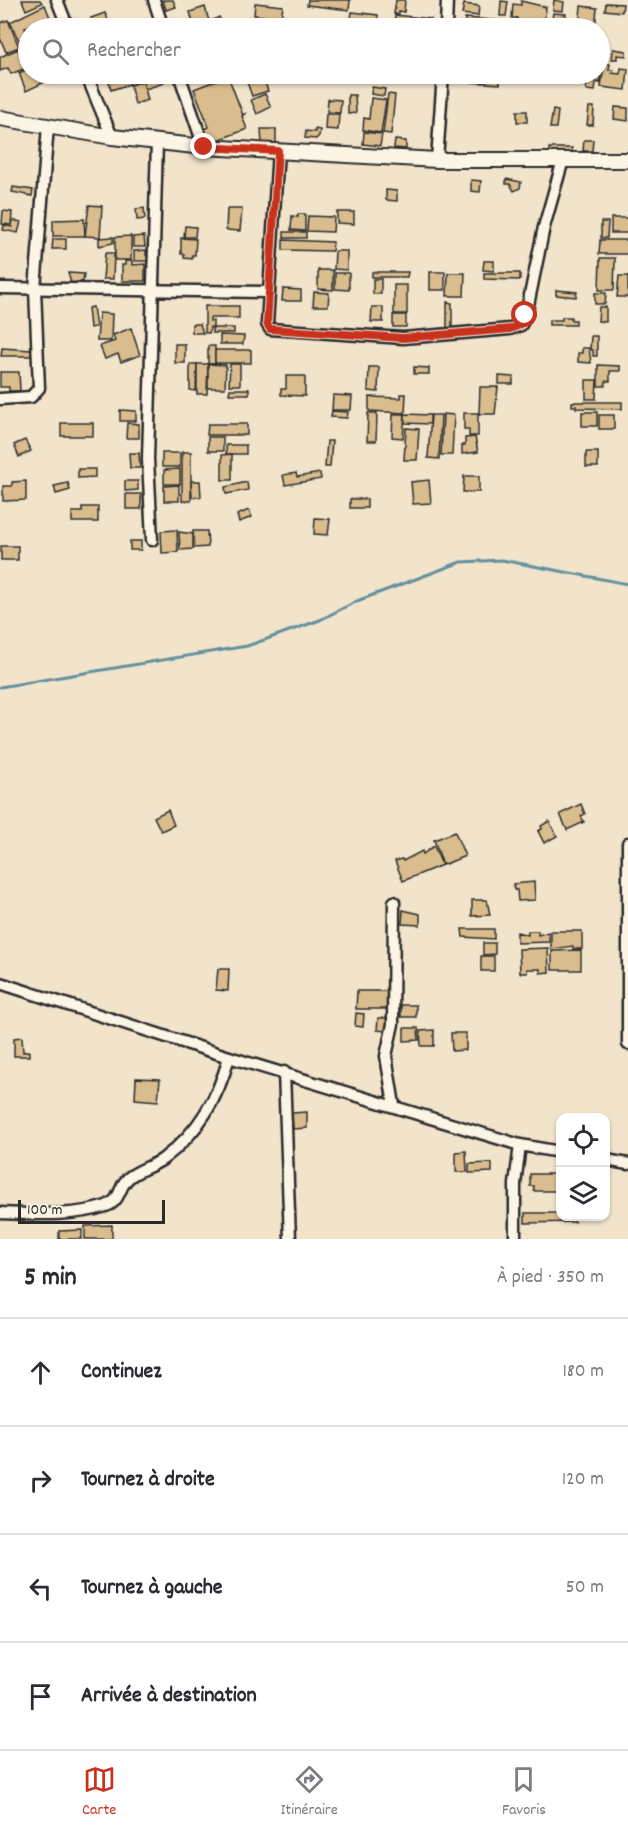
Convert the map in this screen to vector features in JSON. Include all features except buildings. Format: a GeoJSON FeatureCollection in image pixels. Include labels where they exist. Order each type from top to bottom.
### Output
{"type":"FeatureCollection","features":[{"type":"Feature","properties":{"kind":"street"},"geometry":{"type":"LineString","coordinates":[[57,0],[64,18]]}},
{"type":"Feature","properties":{"kind":"street"},"geometry":{"type":"LineString","coordinates":[[153,0],[159,18]]}},
{"type":"Feature","properties":{"kind":"street"},"geometry":{"type":"LineString","coordinates":[[446,18],[447,0]]}},
{"type":"Feature","properties":{"kind":"street"},"geometry":{"type":"LineString","coordinates":[[90,84],[112,137]]}},
{"type":"Feature","properties":{"kind":"street"},"geometry":{"type":"LineString","coordinates":[[182,84],[204,147]]}},
{"type":"Feature","properties":{"kind":"street"},"geometry":{"type":"LineString","coordinates":[[437,160],[442,84]]}},
{"type":"Feature","properties":{"kind":"street"},"geometry":{"type":"LineString","coordinates":[[0,118],[112,137],[204,147],[437,160],[628,160]]}},
{"type":"Feature","properties":{"kind":"street"},"geometry":{"type":"LineString","coordinates":[[0,399],[31,397],[39,388],[35,289],[48,126]]}},
{"type":"Feature","properties":{"kind":"street"},"geometry":{"type":"LineString","coordinates":[[152,540],[148,459],[157,142]]}},
{"type":"Feature","properties":{"kind":"street"},"geometry":{"type":"LineString","coordinates":[[278,151],[267,324],[270,329],[403,338],[510,329],[520,325],[525,315],[544,227],[563,160]]}},
{"type":"Feature","properties":{"kind":"street"},"geometry":{"type":"LineString","coordinates":[[0,288],[269,292]]}},
{"type":"Feature","properties":{"kind":"street"},"geometry":{"type":"LineString","coordinates":[[628,843],[628,1044]]}},
{"type":"Feature","properties":{"kind":"street"},"geometry":{"type":"LineString","coordinates":[[394,902],[393,1024],[386,1056],[394,1105]]}},
{"type":"Feature","properties":{"kind":"street"},"geometry":{"type":"LineString","coordinates":[[0,983],[230,1057],[520,1144],[556,1151]]}},
{"type":"Feature","properties":{"kind":"street"},"geometry":{"type":"LineString","coordinates":[[0,1213],[39,1214],[80,1210],[106,1206],[116,1201],[129,1176],[164,1158],[208,1111],[221,1086],[230,1057]]}},
{"type":"Feature","properties":{"kind":"street"},"geometry":{"type":"LineString","coordinates":[[284,1072],[290,1239]]}},
{"type":"Feature","properties":{"kind":"street"},"geometry":{"type":"LineString","coordinates":[[515,1239],[514,1184],[520,1144]]}},
{"type":"Feature","properties":{"kind":"street"},"geometry":{"type":"LineString","coordinates":[[610,1161],[628,1164]]}},
{"type":"Feature","properties":{"kind":"waterway"},"geometry":{"type":"LineString","coordinates":[[0,687],[247,646],[320,620],[357,601],[461,562],[502,560],[628,584]]}},
{"type":"Feature","properties":{"kind":"route"},"geometry":{"type":"LineString","coordinates":[[204,147],[278,151],[267,324],[270,329],[403,338],[510,329],[520,325],[525,315]]}}]}
